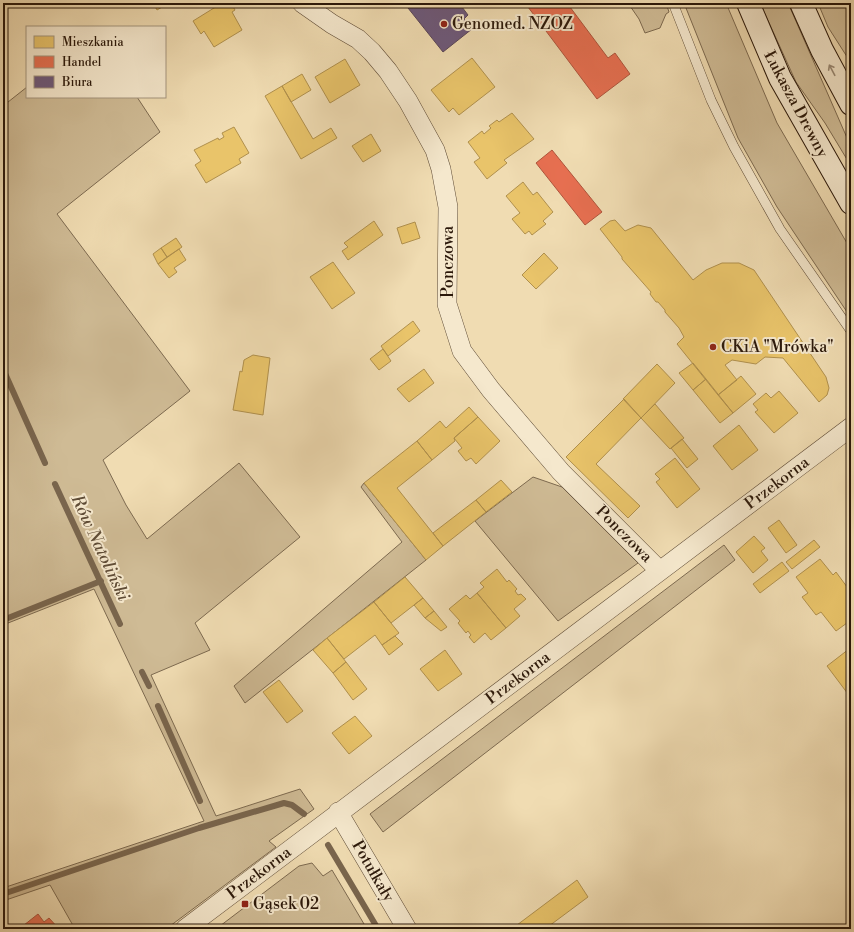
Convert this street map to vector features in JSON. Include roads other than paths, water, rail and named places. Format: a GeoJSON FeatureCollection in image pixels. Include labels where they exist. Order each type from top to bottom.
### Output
{"type":"FeatureCollection","features":[{"type":"Feature","properties":{"kind":"main road","name":"Łukasza Drewny"},"geometry":{"type":"LineString","coordinates":[[748,3],[765,46],[784,84],[851,203]]}},
{"type":"Feature","properties":{"kind":"main road"},"geometry":{"type":"LineString","coordinates":[[801,3],[822,50],[851,104]]}},
{"type":"Feature","properties":{"kind":"street","name":"Ponczowa"},"geometry":{"type":"LineString","coordinates":[[302,3],[332,24],[358,39],[372,52],[388,71],[408,101],[435,150],[441,169],[448,208],[447,304],[462,351],[491,390],[561,472],[660,570]]}},
{"type":"Feature","properties":{"kind":"street","name":"Przekorna"},"geometry":{"type":"LineString","coordinates":[[185,929],[338,812],[851,427]]}},
{"type":"Feature","properties":{"kind":"street","name":"Potułkały"},"geometry":{"type":"LineString","coordinates":[[338,812],[407,929]]}},
{"type":"Feature","properties":{"kind":"lane"},"geometry":{"type":"LineString","coordinates":[[673,3],[711,100],[748,173],[780,229],[851,331]]}},
{"type":"Feature","properties":{"kind":"waterway","name":"Rów Natoliński"},"geometry":{"type":"LineString","coordinates":[[3,369],[45,463]]}},
{"type":"Feature","properties":{"kind":"waterway","name":"Rów Natoliński"},"geometry":{"type":"LineString","coordinates":[[55,484],[120,624]]}},
{"type":"Feature","properties":{"kind":"waterway"},"geometry":{"type":"LineString","coordinates":[[3,620],[101,581]]}},
{"type":"Feature","properties":{"kind":"waterway","name":"Rów Natoliński"},"geometry":{"type":"LineString","coordinates":[[142,672],[149,686]]}},
{"type":"Feature","properties":{"kind":"waterway","name":"Rów Natoliński"},"geometry":{"type":"LineString","coordinates":[[158,706],[200,801]]}},
{"type":"Feature","properties":{"kind":"waterway"},"geometry":{"type":"LineString","coordinates":[[3,894],[199,828],[284,803],[292,805],[304,814]]}},
{"type":"Feature","properties":{"kind":"waterway","name":"Rów Natoliński"},"geometry":{"type":"LineString","coordinates":[[328,845],[378,929]]}},
{"type":"Feature","properties":{"kind":"place","name":"Genomed. NZOZ"},"geometry":{"type":"Point","coordinates":[444,24]}},
{"type":"Feature","properties":{"kind":"place","name":"CKiA \"Mrówka\""},"geometry":{"type":"Point","coordinates":[713,347]}},
{"type":"Feature","properties":{"kind":"place","name":"Gąsek 02"},"geometry":{"type":"Point","coordinates":[245,904]}}]}
